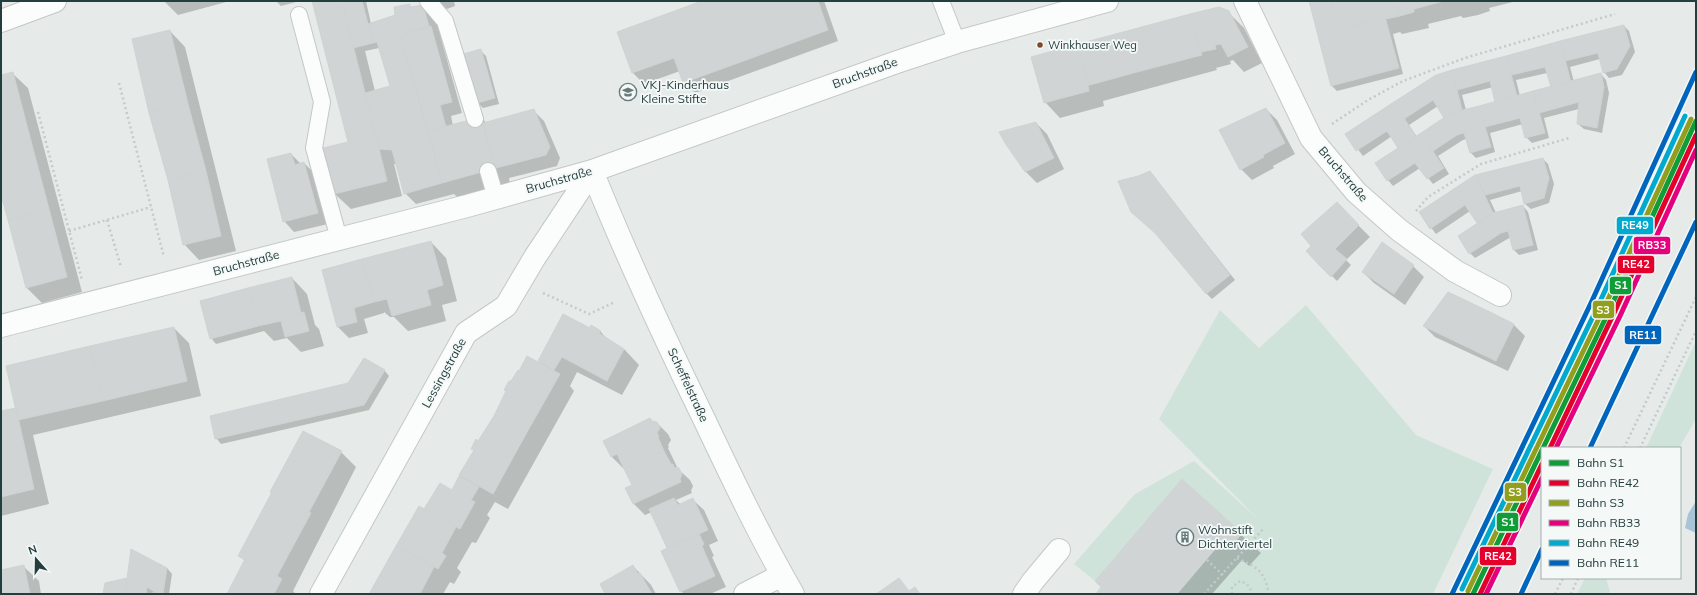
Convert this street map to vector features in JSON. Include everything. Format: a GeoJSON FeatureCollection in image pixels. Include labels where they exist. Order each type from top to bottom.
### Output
{"type":"FeatureCollection","features":[{"type":"Feature","properties":{"kind":"street"},"geometry":{"type":"LineString","coordinates":[[1,21],[55,1]]}},
{"type":"Feature","properties":{"kind":"street","name":"Bruchstraße"},"geometry":{"type":"LineString","coordinates":[[1,326],[496,198],[592,171],[957,42],[1107,1]]}},
{"type":"Feature","properties":{"kind":"street","name":"Bruchstraße"},"geometry":{"type":"LineString","coordinates":[[1245,1],[1311,138],[1356,192],[1399,230],[1455,271],[1500,295]]}},
{"type":"Feature","properties":{"kind":"street","name":"Scheffelstraße"},"geometry":{"type":"LineString","coordinates":[[592,171],[614,226],[678,365],[762,538],[793,594]]}},
{"type":"Feature","properties":{"kind":"street","name":"Lessingstraße"},"geometry":{"type":"LineString","coordinates":[[321,594],[466,333],[506,306],[535,257],[592,171]]}},
{"type":"Feature","properties":{"kind":"street"},"geometry":{"type":"LineString","coordinates":[[1024,594],[1059,550]]}},
{"type":"Feature","properties":{"kind":"street"},"geometry":{"type":"LineString","coordinates":[[745,594],[782,575]]}},
{"type":"Feature","properties":{"kind":"lane"},"geometry":{"type":"LineString","coordinates":[[428,1],[445,21],[475,119]]}},
{"type":"Feature","properties":{"kind":"lane"},"geometry":{"type":"LineString","coordinates":[[941,1],[957,42]]}},
{"type":"Feature","properties":{"kind":"lane"},"geometry":{"type":"LineString","coordinates":[[299,15],[322,102],[314,148],[339,239]]}},
{"type":"Feature","properties":{"kind":"lane"},"geometry":{"type":"LineString","coordinates":[[488,171],[496,198]]}},
{"type":"Feature","properties":{"kind":"path"},"geometry":{"type":"LineString","coordinates":[[1311,138],[1368,100],[1403,81],[1465,58],[1614,14]]}},
{"type":"Feature","properties":{"kind":"path"},"geometry":{"type":"LineString","coordinates":[[119,83],[171,283]]}},
{"type":"Feature","properties":{"kind":"path"},"geometry":{"type":"LineString","coordinates":[[38,112],[88,303]]}},
{"type":"Feature","properties":{"kind":"path"},"geometry":{"type":"LineString","coordinates":[[1428,197],[1481,164],[1569,138]]}},
{"type":"Feature","properties":{"kind":"path"},"geometry":{"type":"LineString","coordinates":[[69,231],[151,207]]}},
{"type":"Feature","properties":{"kind":"path"},"geometry":{"type":"LineString","coordinates":[[107,220],[121,267]]}},
{"type":"Feature","properties":{"kind":"path"},"geometry":{"type":"LineString","coordinates":[[550,296],[589,314],[614,302]]}},
{"type":"Feature","properties":{"kind":"path"},"geometry":{"type":"LineString","coordinates":[[1624,447],[1696,297]]}},
{"type":"Feature","properties":{"kind":"path"},"geometry":{"type":"LineString","coordinates":[[1640,447],[1696,331]]}},
{"type":"Feature","properties":{"kind":"path"},"geometry":{"type":"LineString","coordinates":[[1204,594],[1223,575],[1264,528]]}},
{"type":"Feature","properties":{"kind":"path"},"geometry":{"type":"LineString","coordinates":[[1237,558],[1258,568],[1266,581],[1269,594]]}},
{"type":"Feature","properties":{"kind":"path"},"geometry":{"type":"LineString","coordinates":[[1207,560],[1223,575]]}},
{"type":"Feature","properties":{"kind":"path"},"geometry":{"type":"LineString","coordinates":[[1555,594],[1562,579]]}},
{"type":"Feature","properties":{"kind":"path"},"geometry":{"type":"LineString","coordinates":[[1571,594],[1578,579]]}},
{"type":"Feature","properties":{"kind":"path"},"geometry":{"type":"LineString","coordinates":[[1232,594],[1232,587],[1240,581],[1247,584],[1252,592],[1251,594]]}},
{"type":"Feature","properties":{"kind":"shaded area"},"geometry":{"type":"Polygon","coordinates":[[[1306,305],[1416,435],[1493,469],[1433,594],[1177,594],[1222,541],[1230,548],[1242,533],[1182,479],[1095,581],[1074,564],[1135,494],[1194,461],[1259,520],[1159,419],[1220,310],[1259,348],[1306,305]]]}},
{"type":"Feature","properties":{"kind":"shaded area"},"geometry":{"type":"Polygon","coordinates":[[[1696,341],[1696,419],[1680,447],[1646,447],[1696,341]]]}},
{"type":"Feature","properties":{"kind":"shaded area"},"geometry":{"type":"Polygon","coordinates":[[[1584,579],[1606,579],[1610,591],[1609,594],[1577,594],[1584,579]]]}},
{"type":"Feature","properties":{"kind":"water"},"geometry":{"type":"Polygon","coordinates":[[[1696,501],[1696,533],[1685,528],[1688,514],[1696,501]]]}},
{"type":"Feature","properties":{"kind":"building"},"geometry":{"type":"Polygon","coordinates":[[[312,1],[342,1],[387,181],[334,194],[323,148],[348,142],[312,1]]]}},
{"type":"Feature","properties":{"kind":"building"},"geometry":{"type":"Polygon","coordinates":[[[342,1],[362,1],[373,43],[353,48],[342,1]]]}},
{"type":"Feature","properties":{"kind":"building"},"geometry":{"type":"Polygon","coordinates":[[[702,1],[818,1],[828,30],[683,83],[674,58],[632,73],[617,32],[702,1]]]}},
{"type":"Feature","properties":{"kind":"building"},"geometry":{"type":"Polygon","coordinates":[[[1309,1],[1331,1],[1338,29],[1385,17],[1399,68],[1331,86],[1309,1]]]}},
{"type":"Feature","properties":{"kind":"building"},"geometry":{"type":"Polygon","coordinates":[[[1331,1],[1396,1],[1400,16],[1386,19],[1385,17],[1338,29],[1331,1]]]}},
{"type":"Feature","properties":{"kind":"building"},"geometry":{"type":"Polygon","coordinates":[[[1396,1],[1444,1],[1414,9],[1414,12],[1400,16],[1396,1]]]}},
{"type":"Feature","properties":{"kind":"building"},"geometry":{"type":"Polygon","coordinates":[[[410,4],[410,7],[423,5],[429,26],[400,35],[430,139],[392,150],[379,149],[365,93],[390,86],[377,42],[373,43],[368,24],[395,15],[394,7],[410,4]]]}},
{"type":"Feature","properties":{"kind":"building"},"geometry":{"type":"Polygon","coordinates":[[[1219,7],[1229,11],[1248,47],[1228,57],[1221,44],[1215,45],[1216,49],[1201,52],[1190,14],[1219,7]]]}},
{"type":"Feature","properties":{"kind":"building"},"geometry":{"type":"Polygon","coordinates":[[[1190,14],[1202,55],[1137,72],[1127,31],[1190,14]]]}},
{"type":"Feature","properties":{"kind":"building"},"geometry":{"type":"Polygon","coordinates":[[[1624,25],[1630,46],[1617,69],[1603,73],[1598,53],[1565,61],[1560,41],[1624,25]]]}},
{"type":"Feature","properties":{"kind":"building"},"geometry":{"type":"Polygon","coordinates":[[[431,26],[452,102],[440,105],[446,127],[428,131],[400,35],[431,26]]]}},
{"type":"Feature","properties":{"kind":"building"},"geometry":{"type":"Polygon","coordinates":[[[170,30],[188,104],[149,113],[132,39],[170,30]]]}},
{"type":"Feature","properties":{"kind":"building"},"geometry":{"type":"Polygon","coordinates":[[[1127,31],[1137,72],[1090,85],[1078,44],[1127,31]]]}},
{"type":"Feature","properties":{"kind":"building"},"geometry":{"type":"Polygon","coordinates":[[[1560,41],[1571,82],[1551,87],[1545,67],[1511,75],[1506,56],[1560,41]]]}},
{"type":"Feature","properties":{"kind":"building"},"geometry":{"type":"Polygon","coordinates":[[[1078,44],[1090,85],[1088,85],[1089,91],[1044,103],[1031,57],[1078,44]]]}},
{"type":"Feature","properties":{"kind":"building"},"geometry":{"type":"Polygon","coordinates":[[[481,49],[495,98],[477,103],[463,54],[481,49]]]}},
{"type":"Feature","properties":{"kind":"building"},"geometry":{"type":"Polygon","coordinates":[[[1506,56],[1517,96],[1495,102],[1490,81],[1457,90],[1452,70],[1506,56]]]}},
{"type":"Feature","properties":{"kind":"building"},"geometry":{"type":"Polygon","coordinates":[[[1452,70],[1462,110],[1451,113],[1444,118],[1433,100],[1404,119],[1394,102],[1436,75],[1452,70]]]}},
{"type":"Feature","properties":{"kind":"building"},"geometry":{"type":"Polygon","coordinates":[[[13,72],[31,141],[1,149],[1,75],[13,72]]]}},
{"type":"Feature","properties":{"kind":"building"},"geometry":{"type":"Polygon","coordinates":[[[1601,73],[1604,87],[1597,128],[1577,124],[1579,102],[1539,113],[1533,91],[1601,73]]]}},
{"type":"Feature","properties":{"kind":"building"},"geometry":{"type":"Polygon","coordinates":[[[1533,91],[1545,133],[1525,138],[1520,118],[1485,127],[1479,106],[1533,91]]]}},
{"type":"Feature","properties":{"kind":"building"},"geometry":{"type":"Polygon","coordinates":[[[1394,102],[1416,137],[1398,148],[1387,131],[1356,151],[1345,134],[1394,102]]]}},
{"type":"Feature","properties":{"kind":"building"},"geometry":{"type":"Polygon","coordinates":[[[188,104],[206,171],[168,180],[149,113],[188,104]]]}},
{"type":"Feature","properties":{"kind":"building"},"geometry":{"type":"Polygon","coordinates":[[[1479,106],[1491,147],[1470,153],[1464,133],[1457,135],[1433,151],[1421,133],[1451,113],[1479,106]]]}},
{"type":"Feature","properties":{"kind":"building"},"geometry":{"type":"Polygon","coordinates":[[[1266,108],[1285,143],[1263,155],[1264,157],[1240,170],[1219,130],[1266,108]]]}},
{"type":"Feature","properties":{"kind":"building"},"geometry":{"type":"Polygon","coordinates":[[[534,109],[550,147],[546,155],[496,168],[483,123],[534,109]]]}},
{"type":"Feature","properties":{"kind":"building"},"geometry":{"type":"Polygon","coordinates":[[[481,117],[496,168],[442,183],[428,131],[481,117]]]}},
{"type":"Feature","properties":{"kind":"building"},"geometry":{"type":"Polygon","coordinates":[[[1036,122],[1054,158],[1025,172],[999,132],[1036,122]]]}},
{"type":"Feature","properties":{"kind":"building"},"geometry":{"type":"Polygon","coordinates":[[[1421,133],[1444,168],[1427,179],[1415,163],[1387,181],[1375,163],[1421,133]]]}},
{"type":"Feature","properties":{"kind":"building"},"geometry":{"type":"Polygon","coordinates":[[[430,139],[442,183],[404,194],[392,150],[430,139]]]}},
{"type":"Feature","properties":{"kind":"building"},"geometry":{"type":"Polygon","coordinates":[[[31,141],[49,209],[8,220],[1,195],[1,149],[31,141]]]}},
{"type":"Feature","properties":{"kind":"building"},"geometry":{"type":"Polygon","coordinates":[[[291,153],[295,165],[304,162],[318,213],[283,222],[267,159],[291,153]]]}},
{"type":"Feature","properties":{"kind":"building"},"geometry":{"type":"Polygon","coordinates":[[[1543,158],[1549,178],[1544,198],[1524,204],[1520,186],[1485,195],[1475,175],[1543,158]]]}},
{"type":"Feature","properties":{"kind":"building"},"geometry":{"type":"Polygon","coordinates":[[[206,171],[221,236],[183,245],[168,180],[206,171]]]}},
{"type":"Feature","properties":{"kind":"building"},"geometry":{"type":"Polygon","coordinates":[[[1150,171],[1230,275],[1206,294],[1155,233],[1131,212],[1118,181],[1150,171]]]}},
{"type":"Feature","properties":{"kind":"building"},"geometry":{"type":"Polygon","coordinates":[[[1475,175],[1493,213],[1477,223],[1465,205],[1430,229],[1419,212],[1475,175]]]}},
{"type":"Feature","properties":{"kind":"building"},"geometry":{"type":"Polygon","coordinates":[[[1337,202],[1359,225],[1319,265],[1306,251],[1311,246],[1301,234],[1337,202]]]}},
{"type":"Feature","properties":{"kind":"building"},"geometry":{"type":"Polygon","coordinates":[[[1523,205],[1533,245],[1513,250],[1508,231],[1501,233],[1469,254],[1458,236],[1493,213],[1523,205]]]}},
{"type":"Feature","properties":{"kind":"building"},"geometry":{"type":"Polygon","coordinates":[[[49,209],[67,277],[26,288],[8,220],[49,209]]]}},
{"type":"Feature","properties":{"kind":"building"},"geometry":{"type":"Polygon","coordinates":[[[431,241],[443,285],[427,290],[431,305],[392,316],[387,299],[374,302],[362,259],[431,241]]]}},
{"type":"Feature","properties":{"kind":"building"},"geometry":{"type":"Polygon","coordinates":[[[1382,242],[1414,265],[1394,294],[1362,272],[1382,242]]]}},
{"type":"Feature","properties":{"kind":"building"},"geometry":{"type":"Polygon","coordinates":[[[1335,249],[1347,259],[1331,277],[1319,265],[1335,249]]]}},
{"type":"Feature","properties":{"kind":"building"},"geometry":{"type":"Polygon","coordinates":[[[362,259],[374,302],[354,308],[357,322],[337,327],[322,270],[362,259]]]}},
{"type":"Feature","properties":{"kind":"building"},"geometry":{"type":"Polygon","coordinates":[[[292,277],[301,313],[304,312],[309,331],[285,337],[281,321],[258,326],[248,288],[292,277]]]}},
{"type":"Feature","properties":{"kind":"building"},"geometry":{"type":"Polygon","coordinates":[[[248,288],[258,326],[210,339],[200,301],[248,288]]]}},
{"type":"Feature","properties":{"kind":"building"},"geometry":{"type":"Polygon","coordinates":[[[1448,292],[1488,311],[1469,348],[1423,326],[1448,292]]]}},
{"type":"Feature","properties":{"kind":"building"},"geometry":{"type":"Polygon","coordinates":[[[1488,311],[1514,324],[1496,361],[1469,348],[1488,311]]]}},
{"type":"Feature","properties":{"kind":"building"},"geometry":{"type":"Polygon","coordinates":[[[563,314],[590,328],[591,325],[601,331],[599,333],[624,349],[607,381],[562,357],[554,370],[538,361],[563,314]]]}},
{"type":"Feature","properties":{"kind":"building"},"geometry":{"type":"Polygon","coordinates":[[[174,327],[187,381],[103,401],[90,346],[174,327]]]}},
{"type":"Feature","properties":{"kind":"building"},"geometry":{"type":"Polygon","coordinates":[[[90,346],[103,401],[18,420],[6,366],[90,346]]]}},
{"type":"Feature","properties":{"kind":"building"},"geometry":{"type":"Polygon","coordinates":[[[527,356],[560,374],[526,434],[494,416],[506,391],[504,390],[509,381],[511,381],[518,370],[519,371],[527,356]]]}},
{"type":"Feature","properties":{"kind":"building"},"geometry":{"type":"Polygon","coordinates":[[[364,358],[385,370],[364,405],[215,439],[210,416],[348,383],[364,358]]]}},
{"type":"Feature","properties":{"kind":"building"},"geometry":{"type":"Polygon","coordinates":[[[16,408],[34,489],[1,497],[1,411],[16,408]]]}},
{"type":"Feature","properties":{"kind":"building"},"geometry":{"type":"Polygon","coordinates":[[[494,416],[526,434],[493,494],[459,475],[474,450],[471,449],[476,439],[478,441],[494,416]]]}},
{"type":"Feature","properties":{"kind":"building"},"geometry":{"type":"Polygon","coordinates":[[[650,418],[652,421],[657,422],[660,428],[657,433],[664,451],[624,469],[617,454],[611,457],[603,441],[650,418]]]}},
{"type":"Feature","properties":{"kind":"building"},"geometry":{"type":"Polygon","coordinates":[[[303,431],[342,451],[309,512],[270,492],[303,431]]]}},
{"type":"Feature","properties":{"kind":"building"},"geometry":{"type":"Polygon","coordinates":[[[664,451],[671,464],[673,464],[674,467],[679,468],[682,474],[680,479],[681,482],[633,504],[625,488],[632,485],[624,469],[664,451]]]}},
{"type":"Feature","properties":{"kind":"building"},"geometry":{"type":"Polygon","coordinates":[[[459,476],[479,487],[471,500],[475,502],[460,529],[424,509],[440,483],[452,490],[459,476]]]}},
{"type":"Feature","properties":{"kind":"building","name":"Wohnstift Dichterviertel"},"geometry":{"type":"Polygon","coordinates":[[[1182,479],[1242,533],[1230,548],[1222,541],[1177,594],[1096,594],[1101,587],[1095,581],[1182,479]]]}},
{"type":"Feature","properties":{"kind":"building"},"geometry":{"type":"Polygon","coordinates":[[[272,492],[311,513],[277,576],[238,556],[272,492]]]}},
{"type":"Feature","properties":{"kind":"building"},"geometry":{"type":"Polygon","coordinates":[[[674,498],[678,505],[693,498],[708,530],[667,548],[649,509],[674,498]]]}},
{"type":"Feature","properties":{"kind":"building"},"geometry":{"type":"Polygon","coordinates":[[[419,506],[456,527],[442,553],[446,556],[438,569],[396,546],[419,506]]]}},
{"type":"Feature","properties":{"kind":"building"},"geometry":{"type":"Polygon","coordinates":[[[699,534],[704,544],[702,546],[715,576],[680,592],[661,551],[699,534]]]}},
{"type":"Feature","properties":{"kind":"building"},"geometry":{"type":"Polygon","coordinates":[[[396,546],[434,567],[420,594],[387,594],[373,587],[396,546]]]}},
{"type":"Feature","properties":{"kind":"building"},"geometry":{"type":"Polygon","coordinates":[[[131,549],[167,568],[163,594],[158,594],[147,587],[146,594],[125,594],[131,549]]]}},
{"type":"Feature","properties":{"kind":"building"},"geometry":{"type":"Polygon","coordinates":[[[245,559],[282,579],[274,594],[227,594],[245,559]]]}},
{"type":"Feature","properties":{"kind":"building"},"geometry":{"type":"Polygon","coordinates":[[[24,565],[30,594],[1,594],[1,570],[24,565]]]}},
{"type":"Feature","properties":{"kind":"building"},"geometry":{"type":"Polygon","coordinates":[[[633,565],[638,574],[640,573],[652,594],[605,594],[600,584],[633,565]]]}},
{"type":"Feature","properties":{"kind":"building"},"geometry":{"type":"Polygon","coordinates":[[[127,578],[125,594],[103,594],[105,583],[127,578]]]}},
{"type":"Feature","properties":{"kind":"building"},"geometry":{"type":"Polygon","coordinates":[[[899,578],[909,591],[915,587],[920,594],[876,594],[899,578]]]}},
{"type":"Feature","properties":{"kind":"building"},"geometry":{"type":"Polygon","coordinates":[[[373,587],[387,594],[369,594],[373,587]]]}},
{"type":"Feature","properties":{"kind":"rail line","name":"RE11"},"geometry":{"type":"LineString","coordinates":[[1452,594],[1591,303],[1696,72]]}},
{"type":"Feature","properties":{"kind":"rail line","name":"RE49"},"geometry":{"type":"LineString","coordinates":[[1532,443],[1598,306],[1685,116]]}},
{"type":"Feature","properties":{"kind":"rail line","name":"S3"},"geometry":{"type":"LineString","coordinates":[[1538,445],[1604,308],[1691,119]]}},
{"type":"Feature","properties":{"kind":"rail line","name":"S1"},"geometry":{"type":"LineString","coordinates":[[1543,447],[1609,311],[1696,121]]}},
{"type":"Feature","properties":{"kind":"rail line","name":"RE42"},"geometry":{"type":"LineString","coordinates":[[1550,447],[1696,135]]}},
{"type":"Feature","properties":{"kind":"rail line","name":"RB33"},"geometry":{"type":"LineString","coordinates":[[1556,447],[1620,316],[1696,150]]}},
{"type":"Feature","properties":{"kind":"rail line","name":"RE11"},"geometry":{"type":"LineString","coordinates":[[1590,447],[1696,222]]}},
{"type":"Feature","properties":{"kind":"rail line","name":"RE49"},"geometry":{"type":"LineString","coordinates":[[1462,589],[1531,445]]}},
{"type":"Feature","properties":{"kind":"rail line","name":"S3"},"geometry":{"type":"LineString","coordinates":[[1468,591],[1537,447]]}},
{"type":"Feature","properties":{"kind":"rail line","name":"S1"},"geometry":{"type":"LineString","coordinates":[[1473,594],[1541,452]]}},
{"type":"Feature","properties":{"kind":"rail line","name":"RE42"},"geometry":{"type":"LineString","coordinates":[[1480,594],[1541,466]]}},
{"type":"Feature","properties":{"kind":"rail line","name":"RB33"},"geometry":{"type":"LineString","coordinates":[[1486,594],[1541,480]]}},
{"type":"Feature","properties":{"kind":"rail line","name":"RE11"},"geometry":{"type":"LineString","coordinates":[[1521,594],[1541,551]]}},
{"type":"Feature","properties":{"kind":"place","name":"Winkhauser Weg"},"geometry":{"type":"Point","coordinates":[1040,45]}},
{"type":"Feature","properties":{"kind":"place","name":"VKJ-Kinderhaus Kleine Stifte"},"geometry":{"type":"Point","coordinates":[628,92]}},
{"type":"Feature","properties":{"kind":"place","name":"Wohnstift Dichterviertel"},"geometry":{"type":"Point","coordinates":[1185,537]}}]}
